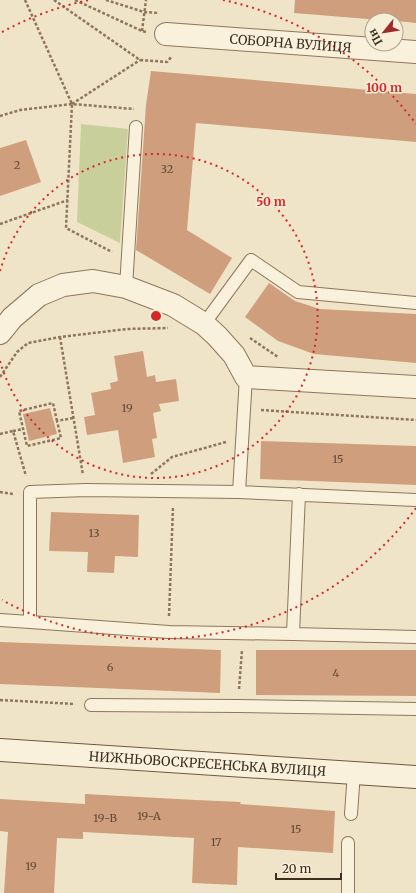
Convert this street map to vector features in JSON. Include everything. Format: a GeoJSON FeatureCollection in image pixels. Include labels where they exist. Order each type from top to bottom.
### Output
{"type":"FeatureCollection","features":[{"type":"Feature","properties":{"kind":"street","name":"СОБОРНА ВУЛИЦЯ"},"geometry":{"type":"LineString","coordinates":[[166,34],[416,52]]}},
{"type":"Feature","properties":{"kind":"street"},"geometry":{"type":"LineString","coordinates":[[0,332],[12,318],[39,295],[63,285],[94,281],[126,287],[173,305],[204,324],[218,336],[234,355],[246,377],[416,387]]}},
{"type":"Feature","properties":{"kind":"street","name":"НИЖНЬОВОСКРЕСЕНСЬКА ВУЛИЦЯ"},"geometry":{"type":"LineString","coordinates":[[0,750],[416,777]]}},
{"type":"Feature","properties":{"kind":"lane"},"geometry":{"type":"LineString","coordinates":[[126,287],[136,127]]}},
{"type":"Feature","properties":{"kind":"lane"},"geometry":{"type":"LineString","coordinates":[[204,324],[251,260],[298,292],[416,303]]}},
{"type":"Feature","properties":{"kind":"lane"},"geometry":{"type":"LineString","coordinates":[[239,492],[246,377]]}},
{"type":"Feature","properties":{"kind":"lane"},"geometry":{"type":"LineString","coordinates":[[30,622],[30,492],[86,490],[239,492],[416,500]]}},
{"type":"Feature","properties":{"kind":"lane"},"geometry":{"type":"LineString","coordinates":[[293,634],[300,494]]}},
{"type":"Feature","properties":{"kind":"lane"},"geometry":{"type":"LineString","coordinates":[[0,620],[169,632],[416,637]]}},
{"type":"Feature","properties":{"kind":"lane"},"geometry":{"type":"LineString","coordinates":[[91,705],[416,709]]}},
{"type":"Feature","properties":{"kind":"lane"},"geometry":{"type":"LineString","coordinates":[[351,814],[354,772]]}},
{"type":"Feature","properties":{"kind":"lane"},"geometry":{"type":"LineString","coordinates":[[348,843],[348,893]]}},
{"type":"Feature","properties":{"kind":"path"},"geometry":{"type":"LineString","coordinates":[[25,0],[72,104],[66,228]]}},
{"type":"Feature","properties":{"kind":"path"},"geometry":{"type":"LineString","coordinates":[[54,0],[140,60],[72,104]]}},
{"type":"Feature","properties":{"kind":"path"},"geometry":{"type":"LineString","coordinates":[[75,0],[142,31],[146,0]]}},
{"type":"Feature","properties":{"kind":"path"},"geometry":{"type":"LineString","coordinates":[[106,0],[144,12]]}},
{"type":"Feature","properties":{"kind":"path"},"geometry":{"type":"LineString","coordinates":[[0,116],[20,110],[72,104],[137,109]]}},
{"type":"Feature","properties":{"kind":"path"},"geometry":{"type":"LineString","coordinates":[[0,224],[68,200]]}},
{"type":"Feature","properties":{"kind":"path"},"geometry":{"type":"LineString","coordinates":[[0,378],[17,352],[28,343],[60,337],[127,329],[175,328]]}},
{"type":"Feature","properties":{"kind":"path"},"geometry":{"type":"LineString","coordinates":[[60,337],[86,490]]}},
{"type":"Feature","properties":{"kind":"path"},"geometry":{"type":"LineString","coordinates":[[52,403],[57,421],[61,438],[28,446],[19,411],[52,403]]}},
{"type":"Feature","properties":{"kind":"path"},"geometry":{"type":"LineString","coordinates":[[244,409],[416,420]]}},
{"type":"Feature","properties":{"kind":"path"},"geometry":{"type":"LineString","coordinates":[[57,421],[73,418]]}},
{"type":"Feature","properties":{"kind":"path"},"geometry":{"type":"LineString","coordinates":[[0,434],[23,429]]}},
{"type":"Feature","properties":{"kind":"path"},"geometry":{"type":"LineString","coordinates":[[0,492],[18,494],[30,492],[13,431]]}},
{"type":"Feature","properties":{"kind":"path"},"geometry":{"type":"LineString","coordinates":[[130,490],[172,457],[242,438]]}},
{"type":"Feature","properties":{"kind":"path"},"geometry":{"type":"LineString","coordinates":[[169,632],[174,491]]}},
{"type":"Feature","properties":{"kind":"path"},"geometry":{"type":"LineString","coordinates":[[237,706],[244,634]]}},
{"type":"Feature","properties":{"kind":"path"},"geometry":{"type":"LineString","coordinates":[[0,700],[91,705]]}},
{"type":"Feature","properties":{"kind":"green space"},"geometry":{"type":"Polygon","coordinates":[[[81,124],[128,129],[120,243],[77,222],[81,124]]]}},
{"type":"Feature","properties":{"kind":"building"},"geometry":{"type":"Polygon","coordinates":[[[295,0],[416,0],[416,23],[404,22],[404,12],[364,12],[364,19],[294,13],[295,0]]]}},
{"type":"Feature","properties":{"kind":"building"},"geometry":{"type":"Polygon","coordinates":[[[151,71],[416,94],[416,142],[196,123],[187,230],[232,258],[210,294],[136,250],[146,105],[151,71]]]}},
{"type":"Feature","properties":{"kind":"building"},"geometry":{"type":"Polygon","coordinates":[[[26,140],[41,182],[0,196],[0,148],[26,140]]]}},
{"type":"Feature","properties":{"kind":"building"},"geometry":{"type":"Polygon","coordinates":[[[269,283],[295,301],[320,309],[416,314],[416,363],[314,354],[278,341],[245,317],[269,283]]]}},
{"type":"Feature","properties":{"kind":"building"},"geometry":{"type":"Polygon","coordinates":[[[143,351],[147,377],[155,375],[156,382],[176,379],[179,401],[159,404],[161,411],[153,413],[157,438],[152,439],[155,457],[123,463],[118,430],[87,435],[84,417],[95,415],[91,393],[111,389],[110,383],[118,381],[114,356],[143,351]]]}},
{"type":"Feature","properties":{"kind":"building"},"geometry":{"type":"Polygon","coordinates":[[[50,408],[57,434],[29,441],[23,414],[50,408]]]}},
{"type":"Feature","properties":{"kind":"building"},"geometry":{"type":"Polygon","coordinates":[[[261,441],[416,446],[416,485],[260,479],[261,441]]]}},
{"type":"Feature","properties":{"kind":"building"},"geometry":{"type":"Polygon","coordinates":[[[51,512],[139,515],[138,557],[115,556],[114,573],[87,572],[88,552],[49,551],[51,512]]]}},
{"type":"Feature","properties":{"kind":"building"},"geometry":{"type":"Polygon","coordinates":[[[0,642],[221,650],[220,693],[0,684],[0,642]]]}},
{"type":"Feature","properties":{"kind":"building"},"geometry":{"type":"Polygon","coordinates":[[[256,650],[416,650],[416,696],[256,695],[256,650]]]}},
{"type":"Feature","properties":{"kind":"building"},"geometry":{"type":"Polygon","coordinates":[[[85,794],[241,802],[240,804],[335,811],[333,853],[238,847],[237,885],[192,883],[194,838],[83,832],[83,839],[57,838],[54,893],[4,893],[8,832],[0,831],[0,799],[85,804],[85,794]]]}}]}
